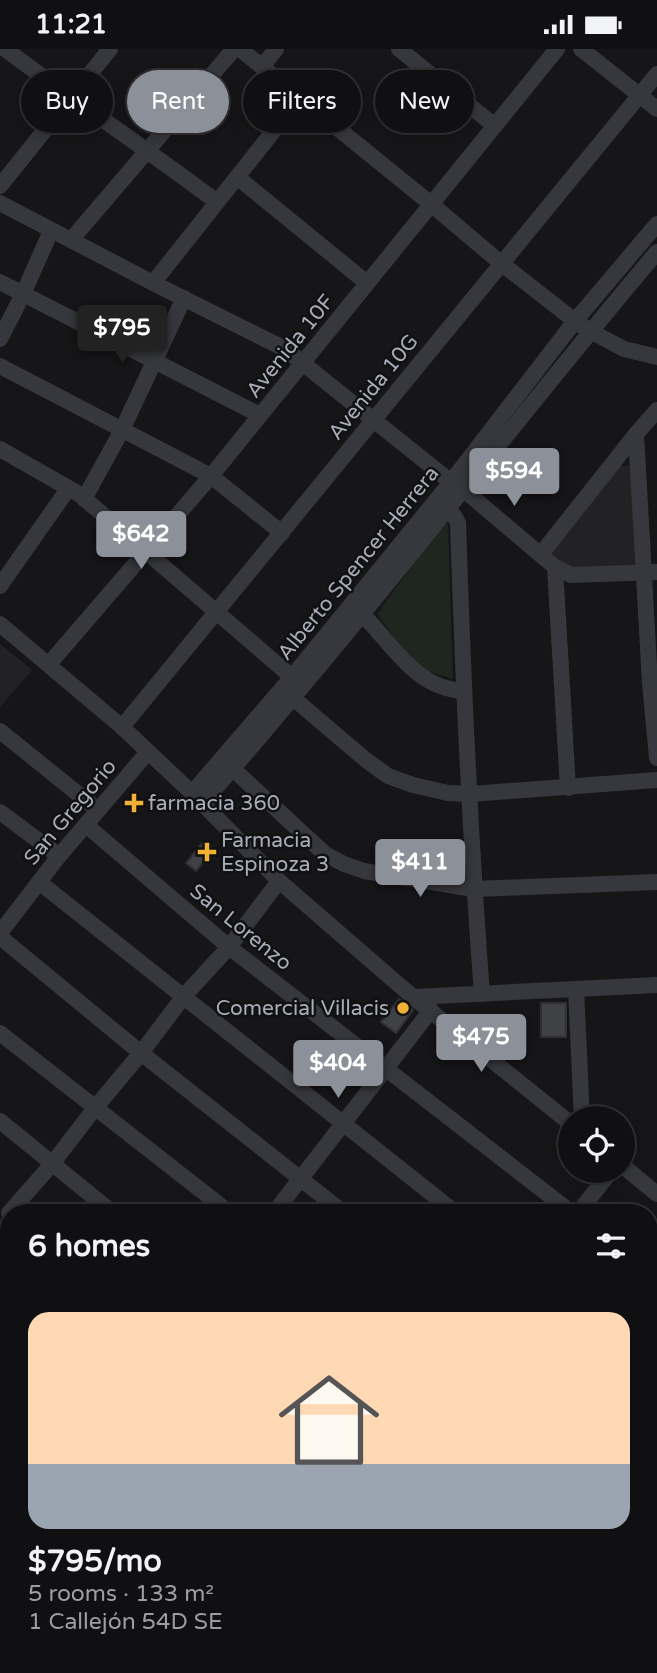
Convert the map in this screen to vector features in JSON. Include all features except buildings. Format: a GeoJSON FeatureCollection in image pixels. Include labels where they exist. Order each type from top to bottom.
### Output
{"type":"FeatureCollection","features":[{"type":"Feature","properties":{"kind":"street"},"geometry":{"type":"LineString","coordinates":[[5,49],[34,70]]}},
{"type":"Feature","properties":{"kind":"street"},"geometry":{"type":"LineString","coordinates":[[93,70],[110,49]]}},
{"type":"Feature","properties":{"kind":"street"},"geometry":{"type":"LineString","coordinates":[[71,240],[234,49]]}},
{"type":"Feature","properties":{"kind":"street"},"geometry":{"type":"LineString","coordinates":[[240,49],[265,70]]}},
{"type":"Feature","properties":{"kind":"street"},"geometry":{"type":"LineString","coordinates":[[262,67],[276,49]]}},
{"type":"Feature","properties":{"kind":"street"},"geometry":{"type":"LineString","coordinates":[[399,49],[495,126]]}},
{"type":"Feature","properties":{"kind":"street","name":"Avenida 10F"},"geometry":{"type":"LineString","coordinates":[[49,664],[211,476],[557,49]]}},
{"type":"Feature","properties":{"kind":"street"},"geometry":{"type":"LineString","coordinates":[[580,49],[657,109]]}},
{"type":"Feature","properties":{"kind":"street","name":"Avenida 10G"},"geometry":{"type":"LineString","coordinates":[[122,727],[657,74]]}},
{"type":"Feature","properties":{"kind":"street"},"geometry":{"type":"LineString","coordinates":[[113,126],[217,202]]}},
{"type":"Feature","properties":{"kind":"street"},"geometry":{"type":"LineString","coordinates":[[0,186],[42,133]]}},
{"type":"Feature","properties":{"kind":"street"},"geometry":{"type":"LineString","coordinates":[[153,283],[272,133]]}},
{"type":"Feature","properties":{"kind":"street"},"geometry":{"type":"LineString","coordinates":[[342,133],[502,264],[590,331],[624,349],[657,358]]}},
{"type":"Feature","properties":{"kind":"street"},"geometry":{"type":"LineString","coordinates":[[237,177],[367,283]]}},
{"type":"Feature","properties":{"kind":"street"},"geometry":{"type":"LineString","coordinates":[[0,203],[285,349],[555,567],[571,575],[650,572]]}},
{"type":"Feature","properties":{"kind":"street","name":"Alberto Spencer Herrera"},"geometry":{"type":"LineString","coordinates":[[197,798],[233,769],[448,509],[458,486],[576,321],[657,224]]}},
{"type":"Feature","properties":{"kind":"street"},"geometry":{"type":"LineString","coordinates":[[0,339],[51,231]]}},
{"type":"Feature","properties":{"kind":"street","name":"Alberto Spencer Herrera"},"geometry":{"type":"LineString","coordinates":[[197,798],[292,677],[657,252]]}},
{"type":"Feature","properties":{"kind":"street"},"geometry":{"type":"LineString","coordinates":[[0,282],[260,415]]}},
{"type":"Feature","properties":{"kind":"street"},"geometry":{"type":"LineString","coordinates":[[84,499],[122,430],[184,298]]}},
{"type":"Feature","properties":{"kind":"street"},"geometry":{"type":"LineString","coordinates":[[0,366],[211,476],[282,533]]}},
{"type":"Feature","properties":{"kind":"street"},"geometry":{"type":"LineString","coordinates":[[541,554],[657,410]]}},
{"type":"Feature","properties":{"kind":"street"},"geometry":{"type":"LineString","coordinates":[[636,434],[650,572],[657,758]]}},
{"type":"Feature","properties":{"kind":"street"},"geometry":{"type":"LineString","coordinates":[[0,449],[84,499],[292,677]]}},
{"type":"Feature","properties":{"kind":"street"},"geometry":{"type":"LineString","coordinates":[[0,586],[68,489]]}},
{"type":"Feature","properties":{"kind":"street"},"geometry":{"type":"LineString","coordinates":[[448,509],[458,523],[474,889],[482,993]]}},
{"type":"Feature","properties":{"kind":"street"},"geometry":{"type":"LineString","coordinates":[[555,567],[568,787]]}},
{"type":"Feature","properties":{"kind":"street"},"geometry":{"type":"LineString","coordinates":[[367,619],[413,671],[447,689],[464,691]]}},
{"type":"Feature","properties":{"kind":"street"},"geometry":{"type":"LineString","coordinates":[[0,624],[122,727],[279,881],[413,997],[558,1113]]}},
{"type":"Feature","properties":{"kind":"street"},"geometry":{"type":"LineString","coordinates":[[293,698],[388,776],[413,785],[449,793],[470,794],[657,780]]}},
{"type":"Feature","properties":{"kind":"street"},"geometry":{"type":"LineString","coordinates":[[0,731],[98,810]]}},
{"type":"Feature","properties":{"kind":"street","name":"San Gregorio"},"geometry":{"type":"LineString","coordinates":[[2,927],[148,752]]}},
{"type":"Feature","properties":{"kind":"street"},"geometry":{"type":"LineString","coordinates":[[233,769],[325,854],[364,871],[474,889],[657,882]]}},
{"type":"Feature","properties":{"kind":"street"},"geometry":{"type":"LineString","coordinates":[[1,815],[59,856]]}},
{"type":"Feature","properties":{"kind":"street","name":"San Lorenzo"},"geometry":{"type":"LineString","coordinates":[[86,825],[229,947],[560,1204]]}},
{"type":"Feature","properties":{"kind":"street"},"geometry":{"type":"LineString","coordinates":[[18,1204],[184,996],[229,947],[279,881]]}},
{"type":"Feature","properties":{"kind":"street"},"geometry":{"type":"LineString","coordinates":[[39,882],[445,1204]]}},
{"type":"Feature","properties":{"kind":"street"},"geometry":{"type":"LineString","coordinates":[[2,927],[141,1053],[333,1204]]}},
{"type":"Feature","properties":{"kind":"street"},"geometry":{"type":"LineString","coordinates":[[413,997],[657,985]]}},
{"type":"Feature","properties":{"kind":"street"},"geometry":{"type":"LineString","coordinates":[[576,989],[581,1106]]}},
{"type":"Feature","properties":{"kind":"street"},"geometry":{"type":"LineString","coordinates":[[281,1204],[431,1010]]}},
{"type":"Feature","properties":{"kind":"street"},"geometry":{"type":"LineString","coordinates":[[0,1034],[218,1204]]}},
{"type":"Feature","properties":{"kind":"street"},"geometry":{"type":"LineString","coordinates":[[0,1121],[102,1204]]}},
{"type":"Feature","properties":{"kind":"street"},"geometry":{"type":"LineString","coordinates":[[635,1176],[657,1194]]}},
{"type":"Feature","properties":{"kind":"street"},"geometry":{"type":"LineString","coordinates":[[585,1204],[602,1183]]}},
{"type":"Feature","properties":{"kind":"shaded area"},"geometry":{"type":"Polygon","coordinates":[[[632,465],[636,565],[576,568],[553,559],[548,552],[615,467],[632,465]]]}},
{"type":"Feature","properties":{"kind":"shaded area"},"geometry":{"type":"Polygon","coordinates":[[[448,523],[453,679],[425,670],[409,658],[377,614],[439,529],[448,523]]]}},
{"type":"Feature","properties":{"kind":"shaded area"},"geometry":{"type":"Polygon","coordinates":[[[0,644],[32,670],[0,707],[0,644]]]}},
{"type":"Feature","properties":{"kind":"place","name":"farmacia 360"},"geometry":{"type":"Point","coordinates":[134,803]}},
{"type":"Feature","properties":{"kind":"place","name":"Farmacia Espinoza 3"},"geometry":{"type":"Point","coordinates":[207,852]}},
{"type":"Feature","properties":{"kind":"place","name":"Comercial Villacis"},"geometry":{"type":"Point","coordinates":[403,1008]}}]}
